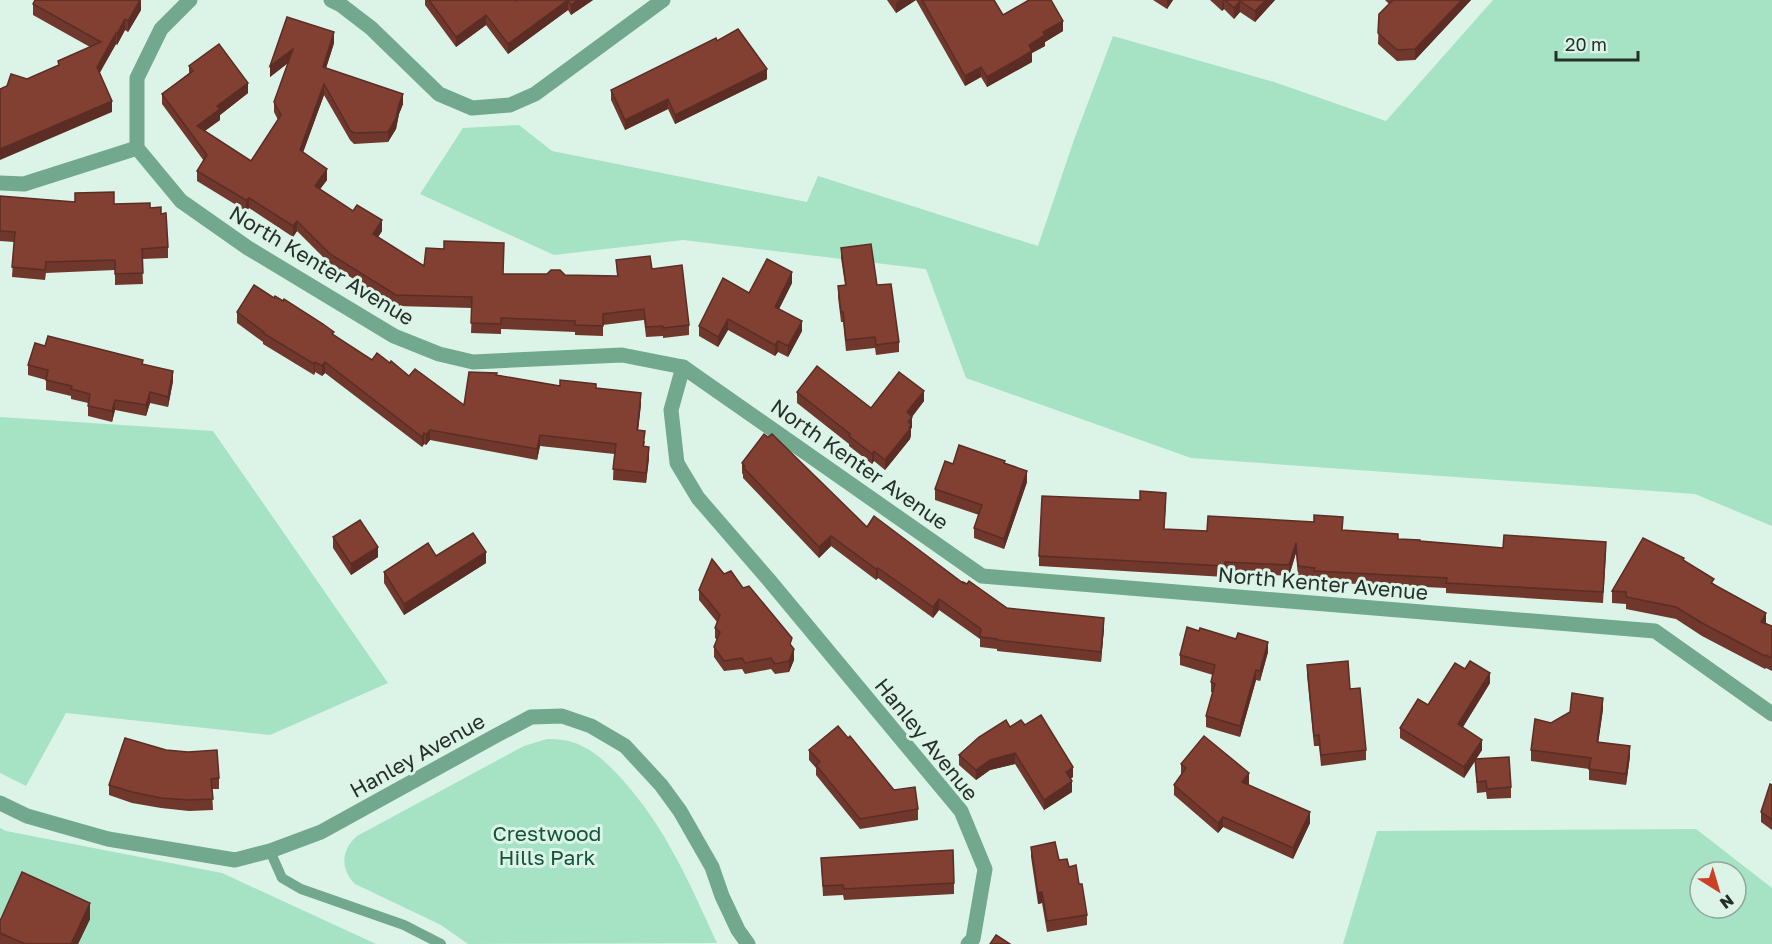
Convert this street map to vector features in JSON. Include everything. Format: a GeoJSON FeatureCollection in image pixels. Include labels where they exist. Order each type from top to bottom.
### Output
{"type":"FeatureCollection","features":[{"type":"Feature","properties":{"kind":"street"},"geometry":{"type":"LineString","coordinates":[[0,183],[24,184],[137,148],[137,78],[160,29],[190,0]]}},
{"type":"Feature","properties":{"kind":"street"},"geometry":{"type":"LineString","coordinates":[[331,0],[371,28],[439,94],[472,108],[510,105],[535,94],[663,0]]}},
{"type":"Feature","properties":{"kind":"street","name":"North Kenter Avenue"},"geometry":{"type":"LineString","coordinates":[[137,148],[181,201],[249,248],[394,336],[439,354],[473,362],[622,355],[683,367],[982,576],[1655,631],[1772,714]]}},
{"type":"Feature","properties":{"kind":"street","name":"Hanley Avenue"},"geometry":{"type":"LineString","coordinates":[[683,367],[671,410],[677,462],[698,498],[961,811],[984,869],[973,939],[968,944]]}},
{"type":"Feature","properties":{"kind":"street","name":"Hanley Avenue"},"geometry":{"type":"LineString","coordinates":[[0,803],[27,816],[108,839],[235,860],[270,851],[321,832],[531,717],[562,716],[591,726],[625,746],[661,785],[680,812],[712,867],[722,896],[738,930],[748,944]]}},
{"type":"Feature","properties":{"kind":"lane"},"geometry":{"type":"LineString","coordinates":[[270,851],[282,878],[301,890],[404,925],[441,944]]}},
{"type":"Feature","properties":{"kind":"green space"},"geometry":{"type":"Polygon","coordinates":[[[1493,0],[1772,0],[1772,526],[1695,494],[1191,458],[966,378],[926,269],[683,240],[554,255],[420,194],[463,128],[519,125],[552,151],[807,202],[818,176],[1038,246],[1075,137],[1113,36],[1274,82],[1386,121],[1493,0]]]}},
{"type":"Feature","properties":{"kind":"green space"},"geometry":{"type":"Polygon","coordinates":[[[0,417],[213,431],[388,683],[270,735],[66,713],[26,786],[0,773],[0,417]]]}},
{"type":"Feature","properties":{"kind":"green space","name":"Crestwood Hills Park"},"geometry":{"type":"Polygon","coordinates":[[[547,739],[574,742],[593,752],[621,778],[637,797],[675,856],[717,943],[468,944],[441,925],[355,884],[350,878],[345,866],[345,853],[357,836],[524,746],[547,739]]]}},
{"type":"Feature","properties":{"kind":"green space"},"geometry":{"type":"Polygon","coordinates":[[[0,828],[222,873],[376,944],[0,944],[0,828]]]}},
{"type":"Feature","properties":{"kind":"green space"},"geometry":{"type":"Polygon","coordinates":[[[1696,829],[1736,860],[1688,860],[1688,920],[1748,920],[1748,869],[1772,888],[1772,944],[1343,944],[1377,831],[1696,829]]]}},
{"type":"Feature","properties":{"kind":"building"},"geometry":{"type":"Polygon","coordinates":[[[35,0],[140,0],[128,21],[125,19],[116,33],[97,67],[112,101],[0,149],[0,89],[7,86],[11,74],[27,79],[59,65],[58,61],[101,42],[33,4],[35,0]]]}},
{"type":"Feature","properties":{"kind":"building"},"geometry":{"type":"Polygon","coordinates":[[[429,0],[568,0],[508,44],[486,15],[456,37],[429,0]]]}},
{"type":"Feature","properties":{"kind":"building"},"geometry":{"type":"Polygon","coordinates":[[[568,0],[578,0],[571,5],[568,0]]]}},
{"type":"Feature","properties":{"kind":"building"},"geometry":{"type":"Polygon","coordinates":[[[922,0],[994,0],[1003,15],[1029,0],[1051,0],[1063,21],[1043,32],[1045,35],[1029,45],[1032,51],[987,77],[981,67],[965,76],[922,0]]]}},
{"type":"Feature","properties":{"kind":"building"},"geometry":{"type":"Polygon","coordinates":[[[1225,0],[1266,0],[1255,11],[1240,1],[1234,8],[1225,0]]]}},
{"type":"Feature","properties":{"kind":"building"},"geometry":{"type":"Polygon","coordinates":[[[1393,0],[1462,0],[1415,49],[1397,50],[1378,33],[1379,14],[1393,0]]]}},
{"type":"Feature","properties":{"kind":"building"},"geometry":{"type":"Polygon","coordinates":[[[287,17],[334,32],[323,67],[403,94],[396,118],[388,132],[354,133],[350,130],[324,84],[300,150],[327,169],[315,186],[353,211],[357,205],[382,220],[373,234],[424,266],[426,248],[444,249],[444,241],[504,243],[503,274],[547,274],[551,270],[560,270],[565,275],[618,276],[616,260],[650,256],[652,269],[682,265],[689,325],[646,327],[644,309],[603,314],[603,326],[575,325],[575,321],[501,318],[501,324],[471,323],[472,297],[396,295],[330,254],[297,221],[293,226],[249,198],[246,200],[197,171],[207,155],[162,94],[193,71],[189,66],[219,44],[248,83],[217,106],[220,109],[197,126],[251,161],[281,115],[274,102],[293,49],[270,66],[287,17]]]}},
{"type":"Feature","properties":{"kind":"building"},"geometry":{"type":"Polygon","coordinates":[[[738,29],[767,69],[675,115],[668,99],[625,120],[611,90],[738,29]]]}},
{"type":"Feature","properties":{"kind":"building"},"geometry":{"type":"Polygon","coordinates":[[[114,192],[114,204],[150,203],[150,208],[161,207],[161,214],[166,213],[168,247],[142,249],[143,273],[115,274],[115,260],[46,262],[45,270],[12,267],[15,232],[0,231],[0,196],[75,202],[75,193],[114,192]]]}},
{"type":"Feature","properties":{"kind":"building"},"geometry":{"type":"Polygon","coordinates":[[[871,244],[877,285],[891,284],[899,342],[876,345],[875,337],[846,340],[838,286],[846,285],[841,248],[871,244]]]}},
{"type":"Feature","properties":{"kind":"building"},"geometry":{"type":"Polygon","coordinates":[[[767,259],[792,272],[775,307],[802,321],[788,346],[778,341],[775,345],[728,319],[718,337],[699,326],[723,278],[749,293],[767,259]]]}},
{"type":"Feature","properties":{"kind":"building"},"geometry":{"type":"Polygon","coordinates":[[[254,285],[274,298],[275,296],[283,301],[284,299],[372,360],[377,353],[409,376],[415,369],[464,405],[469,372],[497,373],[496,375],[560,386],[560,380],[596,384],[596,388],[641,393],[637,430],[645,431],[643,446],[649,447],[646,473],[613,469],[616,444],[540,435],[537,449],[430,430],[422,437],[325,362],[322,366],[315,362],[314,364],[263,333],[237,312],[254,285]]]}},
{"type":"Feature","properties":{"kind":"building"},"geometry":{"type":"Polygon","coordinates":[[[48,336],[143,360],[142,364],[173,371],[168,397],[150,392],[146,405],[115,400],[112,411],[88,406],[90,394],[71,389],[72,386],[46,380],[48,370],[28,365],[35,343],[45,346],[48,336]]]}},
{"type":"Feature","properties":{"kind":"building"},"geometry":{"type":"Polygon","coordinates":[[[817,366],[871,408],[899,372],[924,391],[907,412],[912,417],[908,422],[911,424],[910,429],[885,460],[874,451],[872,454],[797,392],[817,366]]]}},
{"type":"Feature","properties":{"kind":"building"},"geometry":{"type":"Polygon","coordinates":[[[764,434],[768,437],[772,434],[867,527],[874,516],[963,583],[967,584],[969,581],[1007,608],[1104,618],[1101,652],[980,637],[981,629],[939,599],[933,607],[831,536],[819,547],[743,467],[745,466],[742,463],[764,434]]]}},
{"type":"Feature","properties":{"kind":"building"},"geometry":{"type":"Polygon","coordinates":[[[959,445],[1027,471],[1004,539],[974,528],[982,505],[935,489],[945,461],[953,464],[959,445]]]}},
{"type":"Feature","properties":{"kind":"building"},"geometry":{"type":"Polygon","coordinates":[[[1140,491],[1166,493],[1164,529],[1207,531],[1208,516],[1314,522],[1314,515],[1343,517],[1342,530],[1398,534],[1398,539],[1503,548],[1504,535],[1606,542],[1603,592],[1446,583],[1447,578],[1314,571],[1315,568],[1298,566],[1296,543],[1289,565],[1225,562],[1225,566],[1039,556],[1042,496],[1140,500],[1140,491]]]}},
{"type":"Feature","properties":{"kind":"building"},"geometry":{"type":"Polygon","coordinates":[[[360,520],[378,547],[351,564],[333,537],[360,520]]]}},
{"type":"Feature","properties":{"kind":"building"},"geometry":{"type":"Polygon","coordinates":[[[473,533],[486,552],[404,604],[384,572],[428,543],[436,556],[473,533]]]}},
{"type":"Feature","properties":{"kind":"building"},"geometry":{"type":"Polygon","coordinates":[[[1643,538],[1684,558],[1683,560],[1714,579],[1711,583],[1766,613],[1761,622],[1772,626],[1772,658],[1702,623],[1676,607],[1626,597],[1626,592],[1612,591],[1643,538]]]}},
{"type":"Feature","properties":{"kind":"building"},"geometry":{"type":"Polygon","coordinates":[[[712,559],[724,574],[731,571],[743,588],[749,586],[792,638],[790,644],[794,649],[789,661],[775,664],[771,658],[745,663],[742,658],[724,661],[714,647],[720,632],[715,628],[720,615],[699,590],[712,559]]]}},
{"type":"Feature","properties":{"kind":"building"},"geometry":{"type":"Polygon","coordinates":[[[1187,627],[1199,631],[1200,628],[1236,639],[1238,633],[1268,642],[1260,671],[1256,670],[1240,726],[1206,716],[1215,684],[1211,682],[1215,665],[1180,655],[1187,627]]]}},
{"type":"Feature","properties":{"kind":"building"},"geometry":{"type":"Polygon","coordinates":[[[1348,661],[1350,689],[1360,688],[1366,750],[1321,755],[1319,735],[1314,736],[1307,665],[1348,661]]]}},
{"type":"Feature","properties":{"kind":"building"},"geometry":{"type":"Polygon","coordinates":[[[1470,661],[1490,673],[1458,724],[1482,740],[1464,767],[1400,728],[1418,699],[1428,705],[1455,663],[1465,669],[1470,661]]]}},
{"type":"Feature","properties":{"kind":"building"},"geometry":{"type":"Polygon","coordinates":[[[1572,693],[1603,698],[1597,742],[1630,746],[1626,774],[1589,769],[1591,758],[1531,750],[1535,719],[1551,723],[1570,712],[1572,693]]]}},
{"type":"Feature","properties":{"kind":"building"},"geometry":{"type":"Polygon","coordinates":[[[1041,715],[1073,767],[1066,772],[1072,781],[1044,800],[1015,753],[990,760],[976,770],[959,755],[979,737],[1006,720],[1010,727],[1021,720],[1025,725],[1041,715]]]}},
{"type":"Feature","properties":{"kind":"building"},"geometry":{"type":"Polygon","coordinates":[[[838,726],[848,738],[850,736],[894,790],[915,787],[918,809],[860,819],[816,765],[820,762],[809,750],[838,726]]]}},
{"type":"Feature","properties":{"kind":"building"},"geometry":{"type":"Polygon","coordinates":[[[1204,736],[1249,773],[1242,782],[1310,812],[1293,848],[1223,817],[1218,823],[1174,785],[1186,768],[1181,764],[1204,736]]]}},
{"type":"Feature","properties":{"kind":"building"},"geometry":{"type":"Polygon","coordinates":[[[125,738],[166,750],[188,752],[217,750],[219,778],[211,779],[213,799],[161,798],[109,785],[125,738]]]}},
{"type":"Feature","properties":{"kind":"building"},"geometry":{"type":"Polygon","coordinates":[[[1509,757],[1511,787],[1487,789],[1486,781],[1477,782],[1475,759],[1509,757]]]}},
{"type":"Feature","properties":{"kind":"building"},"geometry":{"type":"Polygon","coordinates":[[[1770,784],[1772,785],[1772,820],[1761,812],[1770,784]]]}},
{"type":"Feature","properties":{"kind":"building"},"geometry":{"type":"Polygon","coordinates":[[[1055,842],[1059,860],[1067,859],[1069,867],[1076,865],[1087,915],[1047,921],[1042,892],[1038,893],[1031,847],[1055,842]]]}},
{"type":"Feature","properties":{"kind":"building"},"geometry":{"type":"Polygon","coordinates":[[[953,850],[954,883],[844,889],[843,885],[823,886],[821,858],[953,850]]]}},
{"type":"Feature","properties":{"kind":"building"},"geometry":{"type":"Polygon","coordinates":[[[22,872],[90,903],[71,944],[25,944],[0,933],[0,921],[22,872]]]}},
{"type":"Feature","properties":{"kind":"building"},"geometry":{"type":"Polygon","coordinates":[[[996,935],[1010,944],[990,944],[996,935]]]}}]}
